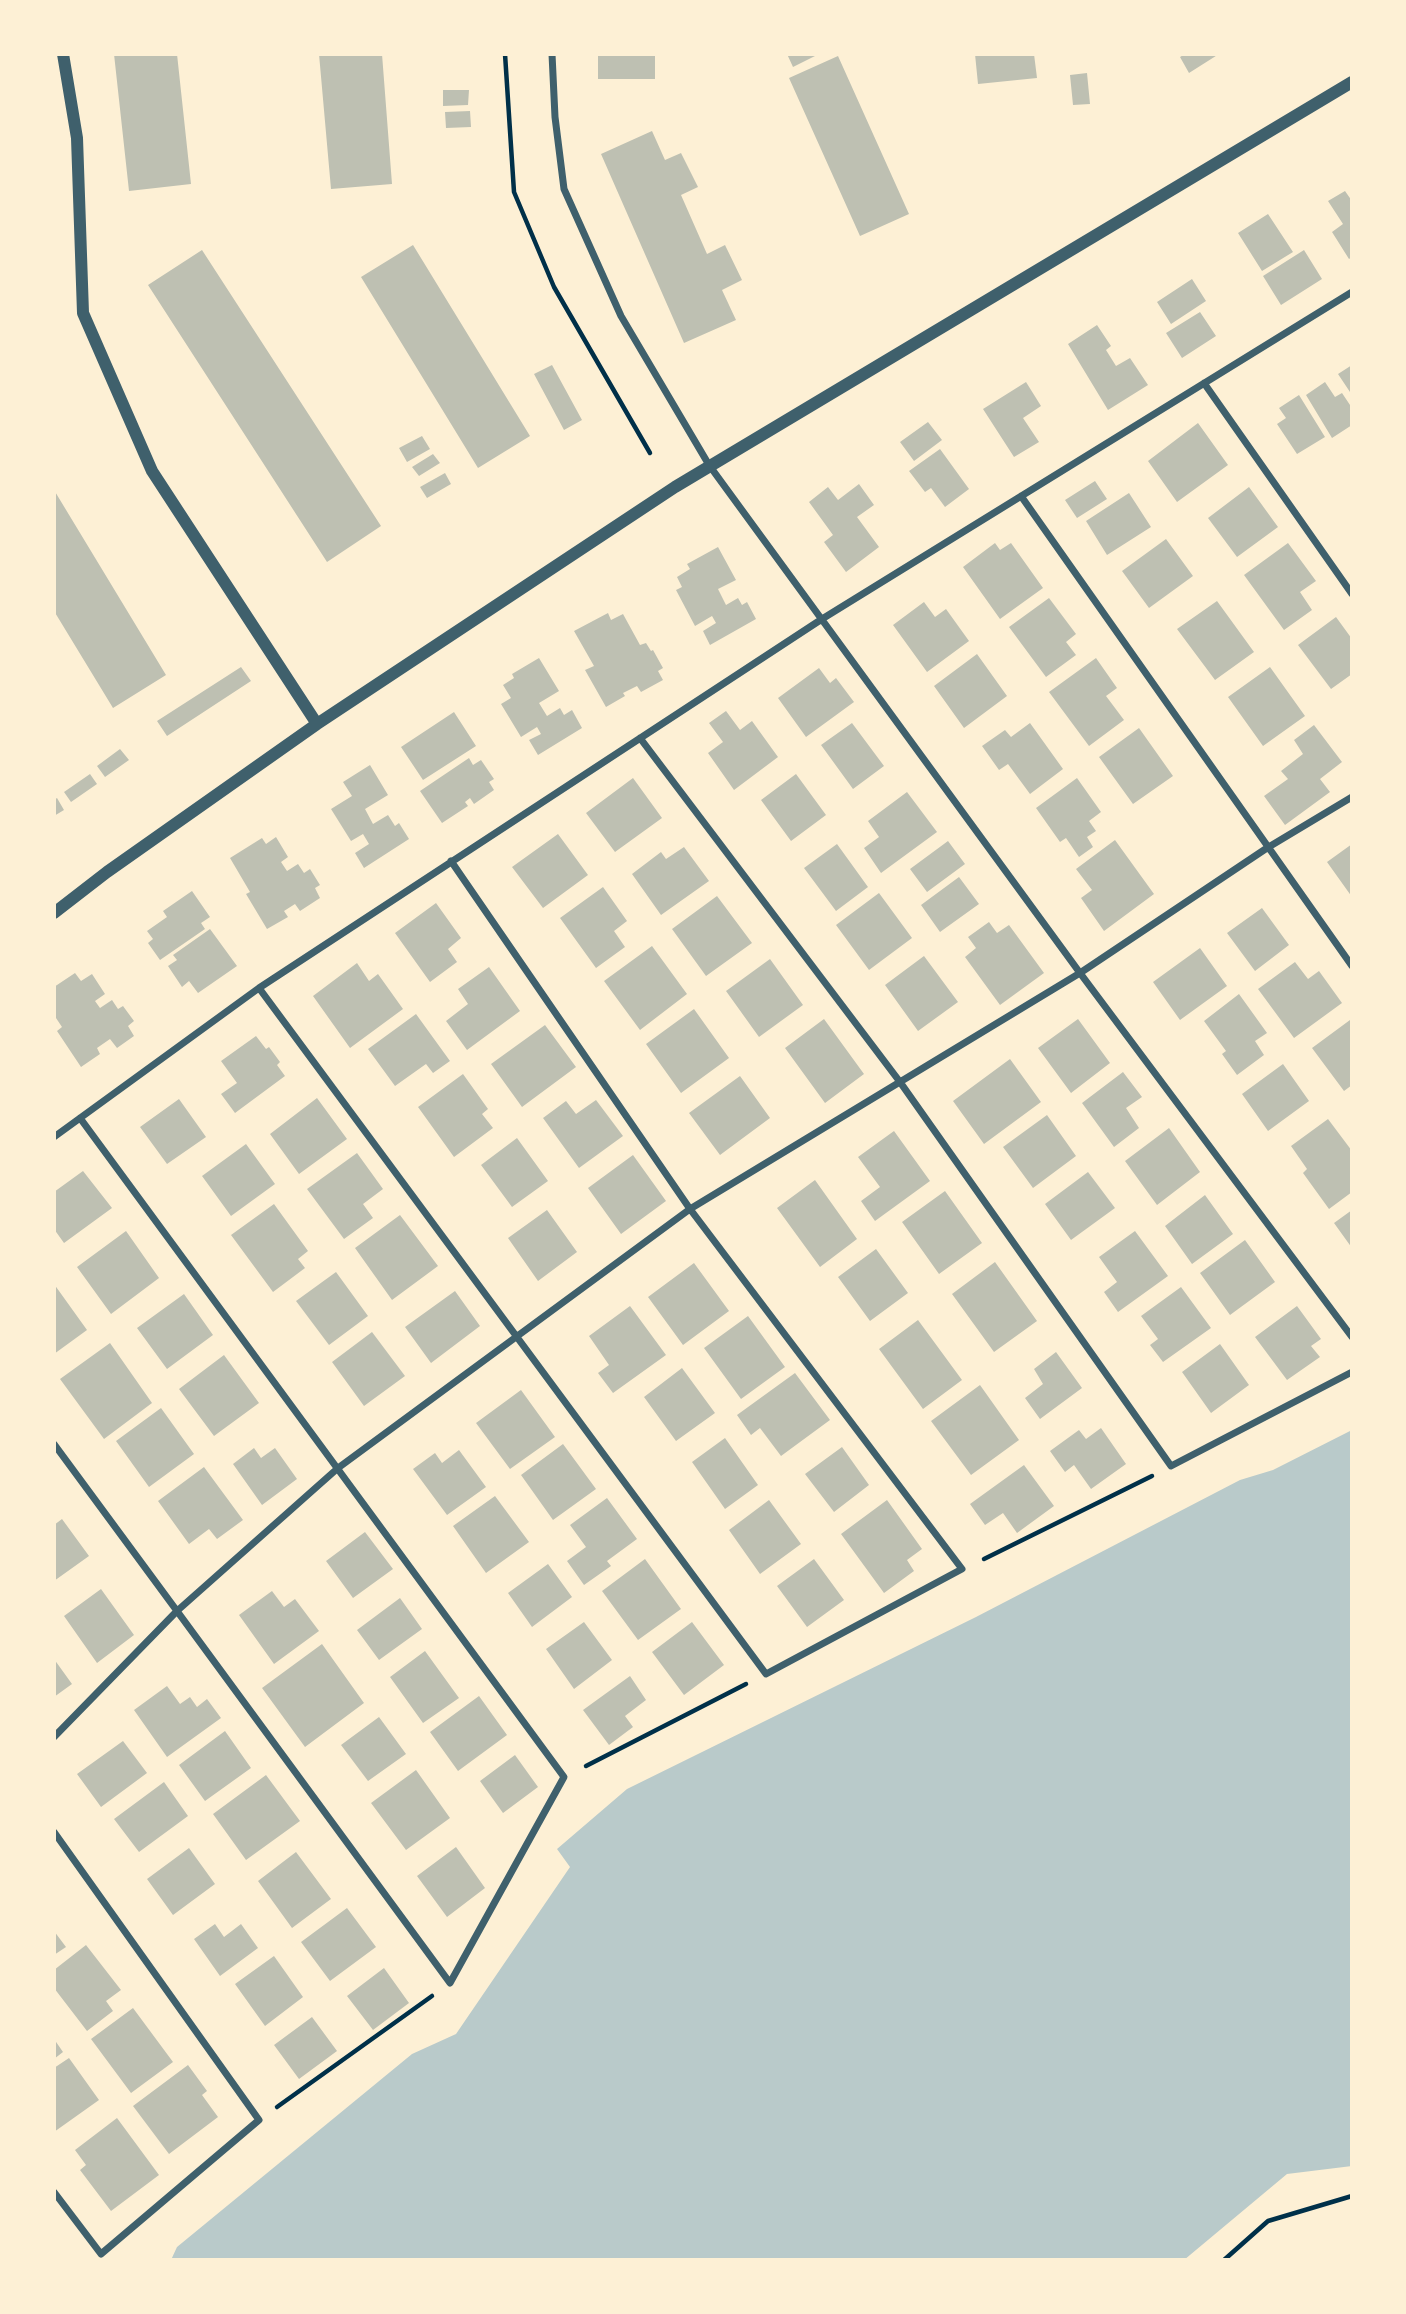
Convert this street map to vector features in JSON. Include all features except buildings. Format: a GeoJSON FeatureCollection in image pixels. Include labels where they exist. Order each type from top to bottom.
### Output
{"type":"FeatureCollection","features":[{"type":"Feature","properties":{"kind":"street"},"geometry":{"type":"LineString","coordinates":[[63,54],[77,138],[83,313],[152,471],[317,724]]}},
{"type":"Feature","properties":{"kind":"street"},"geometry":{"type":"LineString","coordinates":[[552,54],[555,117],[564,189],[621,316],[709,465],[1080,973],[1352,1337]]}},
{"type":"Feature","properties":{"kind":"street"},"geometry":{"type":"LineString","coordinates":[[54,913],[107,872],[317,724],[709,465],[1352,82]]}},
{"type":"Feature","properties":{"kind":"street"},"geometry":{"type":"LineString","coordinates":[[54,1137],[259,988],[822,619],[1352,292]]}},
{"type":"Feature","properties":{"kind":"street"},"geometry":{"type":"LineString","coordinates":[[1204,383],[1352,594]]}},
{"type":"Feature","properties":{"kind":"street"},"geometry":{"type":"LineString","coordinates":[[1021,496],[1352,966]]}},
{"type":"Feature","properties":{"kind":"street"},"geometry":{"type":"LineString","coordinates":[[640,738],[900,1082],[1171,1466],[1352,1372]]}},
{"type":"Feature","properties":{"kind":"street"},"geometry":{"type":"LineString","coordinates":[[54,1737],[177,1612],[338,1468],[690,1209],[1080,973],[1267,848],[1352,797]]}},
{"type":"Feature","properties":{"kind":"street"},"geometry":{"type":"LineString","coordinates":[[259,988],[766,1674],[962,1569],[690,1209],[452,861]]}},
{"type":"Feature","properties":{"kind":"street"},"geometry":{"type":"LineString","coordinates":[[54,1444],[450,1983],[564,1777],[80,1118]]}},
{"type":"Feature","properties":{"kind":"street"},"geometry":{"type":"LineString","coordinates":[[54,1832],[259,2120],[101,2254],[54,2192]]}},
{"type":"Feature","properties":{"kind":"path"},"geometry":{"type":"LineString","coordinates":[[505,54],[514,192],[554,287],[650,453]]}},
{"type":"Feature","properties":{"kind":"path"},"geometry":{"type":"LineString","coordinates":[[962,1569],[1171,1466]]}},
{"type":"Feature","properties":{"kind":"path"},"geometry":{"type":"LineString","coordinates":[[564,1777],[766,1674]]}},
{"type":"Feature","properties":{"kind":"path"},"geometry":{"type":"LineString","coordinates":[[259,2120],[450,1983]]}},
{"type":"Feature","properties":{"kind":"path"},"geometry":{"type":"LineString","coordinates":[[1224,2260],[1268,2221],[1352,2196]]}},
{"type":"Feature","properties":{"kind":"shaded area"},"geometry":{"type":"Polygon","coordinates":[[[1352,1430],[1352,2166],[1287,2174],[1184,2260],[171,2260],[177,2247],[412,2054],[456,2034],[570,1867],[557,1849],[627,1789],[976,1617],[1240,1480],[1273,1470],[1352,1430]]]}}]}
